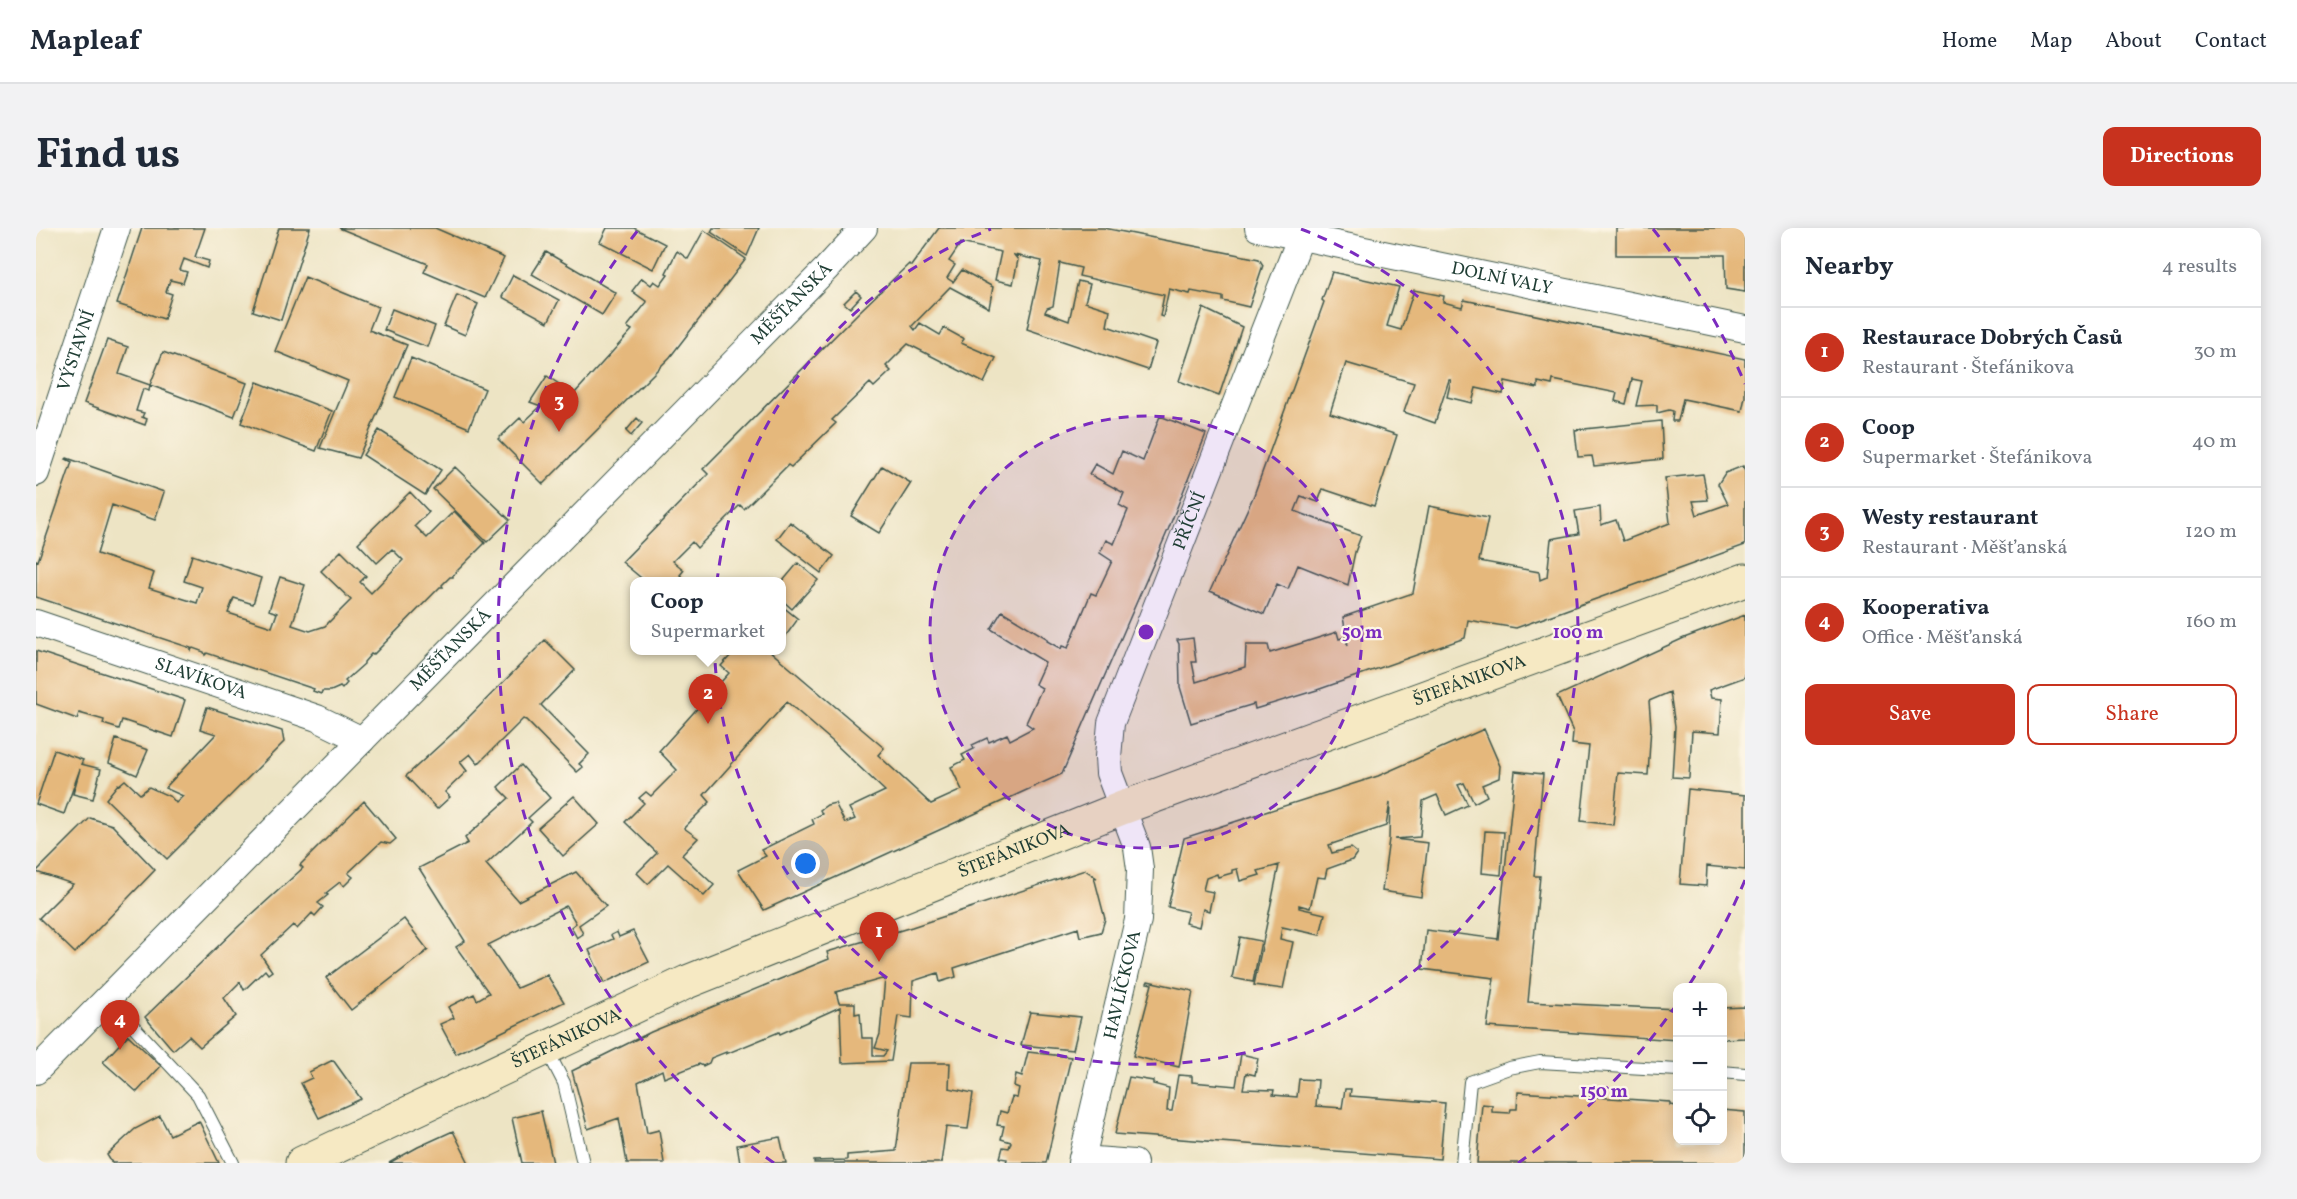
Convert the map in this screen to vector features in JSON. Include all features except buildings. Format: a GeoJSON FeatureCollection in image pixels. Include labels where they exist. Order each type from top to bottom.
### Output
{"type":"FeatureCollection","features":[{"type":"Feature","properties":{"kind":"main road","name":"ŠTEFÁNIKOVA"},"geometry":{"type":"LineString","coordinates":[[302,1163],[687,982],[1122,808],[1745,580]]}},
{"type":"Feature","properties":{"kind":"street","name":"VÝSTAVNÍ"},"geometry":{"type":"LineString","coordinates":[[36,472],[117,228]]}},
{"type":"Feature","properties":{"kind":"street","name":"MĚŠŤANSKÁ"},"geometry":{"type":"LineString","coordinates":[[36,1071],[864,228]]}},
{"type":"Feature","properties":{"kind":"street","name":"DOLNÍ VALY"},"geometry":{"type":"LineString","coordinates":[[1258,228],[1303,232],[1745,330]]}},
{"type":"Feature","properties":{"kind":"street","name":"PŘÍČNÍ"},"geometry":{"type":"LineString","coordinates":[[1122,808],[1109,772],[1108,757],[1112,723],[1303,232]]}},
{"type":"Feature","properties":{"kind":"street","name":"SLAVÍKOVA"},"geometry":{"type":"LineString","coordinates":[[36,623],[317,718],[362,740]]}},
{"type":"Feature","properties":{"kind":"street","name":"HAVLÍČKOVA"},"geometry":{"type":"LineString","coordinates":[[1081,1161],[1138,920],[1140,868],[1137,848],[1122,808]]}},
{"type":"Feature","properties":{"kind":"street"},"geometry":{"type":"LineString","coordinates":[[1081,1161],[1134,1163]]}},
{"type":"Feature","properties":{"kind":"lane"},"geometry":{"type":"LineString","coordinates":[[108,999],[198,1095],[233,1163]]}},
{"type":"Feature","properties":{"kind":"lane"},"geometry":{"type":"LineString","coordinates":[[546,1047],[564,1083],[583,1163]]}},
{"type":"Feature","properties":{"kind":"lane"},"geometry":{"type":"LineString","coordinates":[[1462,1163],[1470,1082],[1509,1068],[1540,1062],[1673,1070]]}},
{"type":"Feature","properties":{"kind":"lane"},"geometry":{"type":"LineString","coordinates":[[1727,1072],[1745,1074]]}},
{"type":"Feature","properties":{"kind":"place","name":"Westy restaurant"},"geometry":{"type":"Point","coordinates":[559,432]}},
{"type":"Feature","properties":{"kind":"place","name":"Coop"},"geometry":{"type":"Point","coordinates":[708,724]}},
{"type":"Feature","properties":{"kind":"place","name":"Restaurace Dobrých Časů"},"geometry":{"type":"Point","coordinates":[879,962]}},
{"type":"Feature","properties":{"kind":"place","name":"Kooperativa"},"geometry":{"type":"Point","coordinates":[120,1050]}}]}
